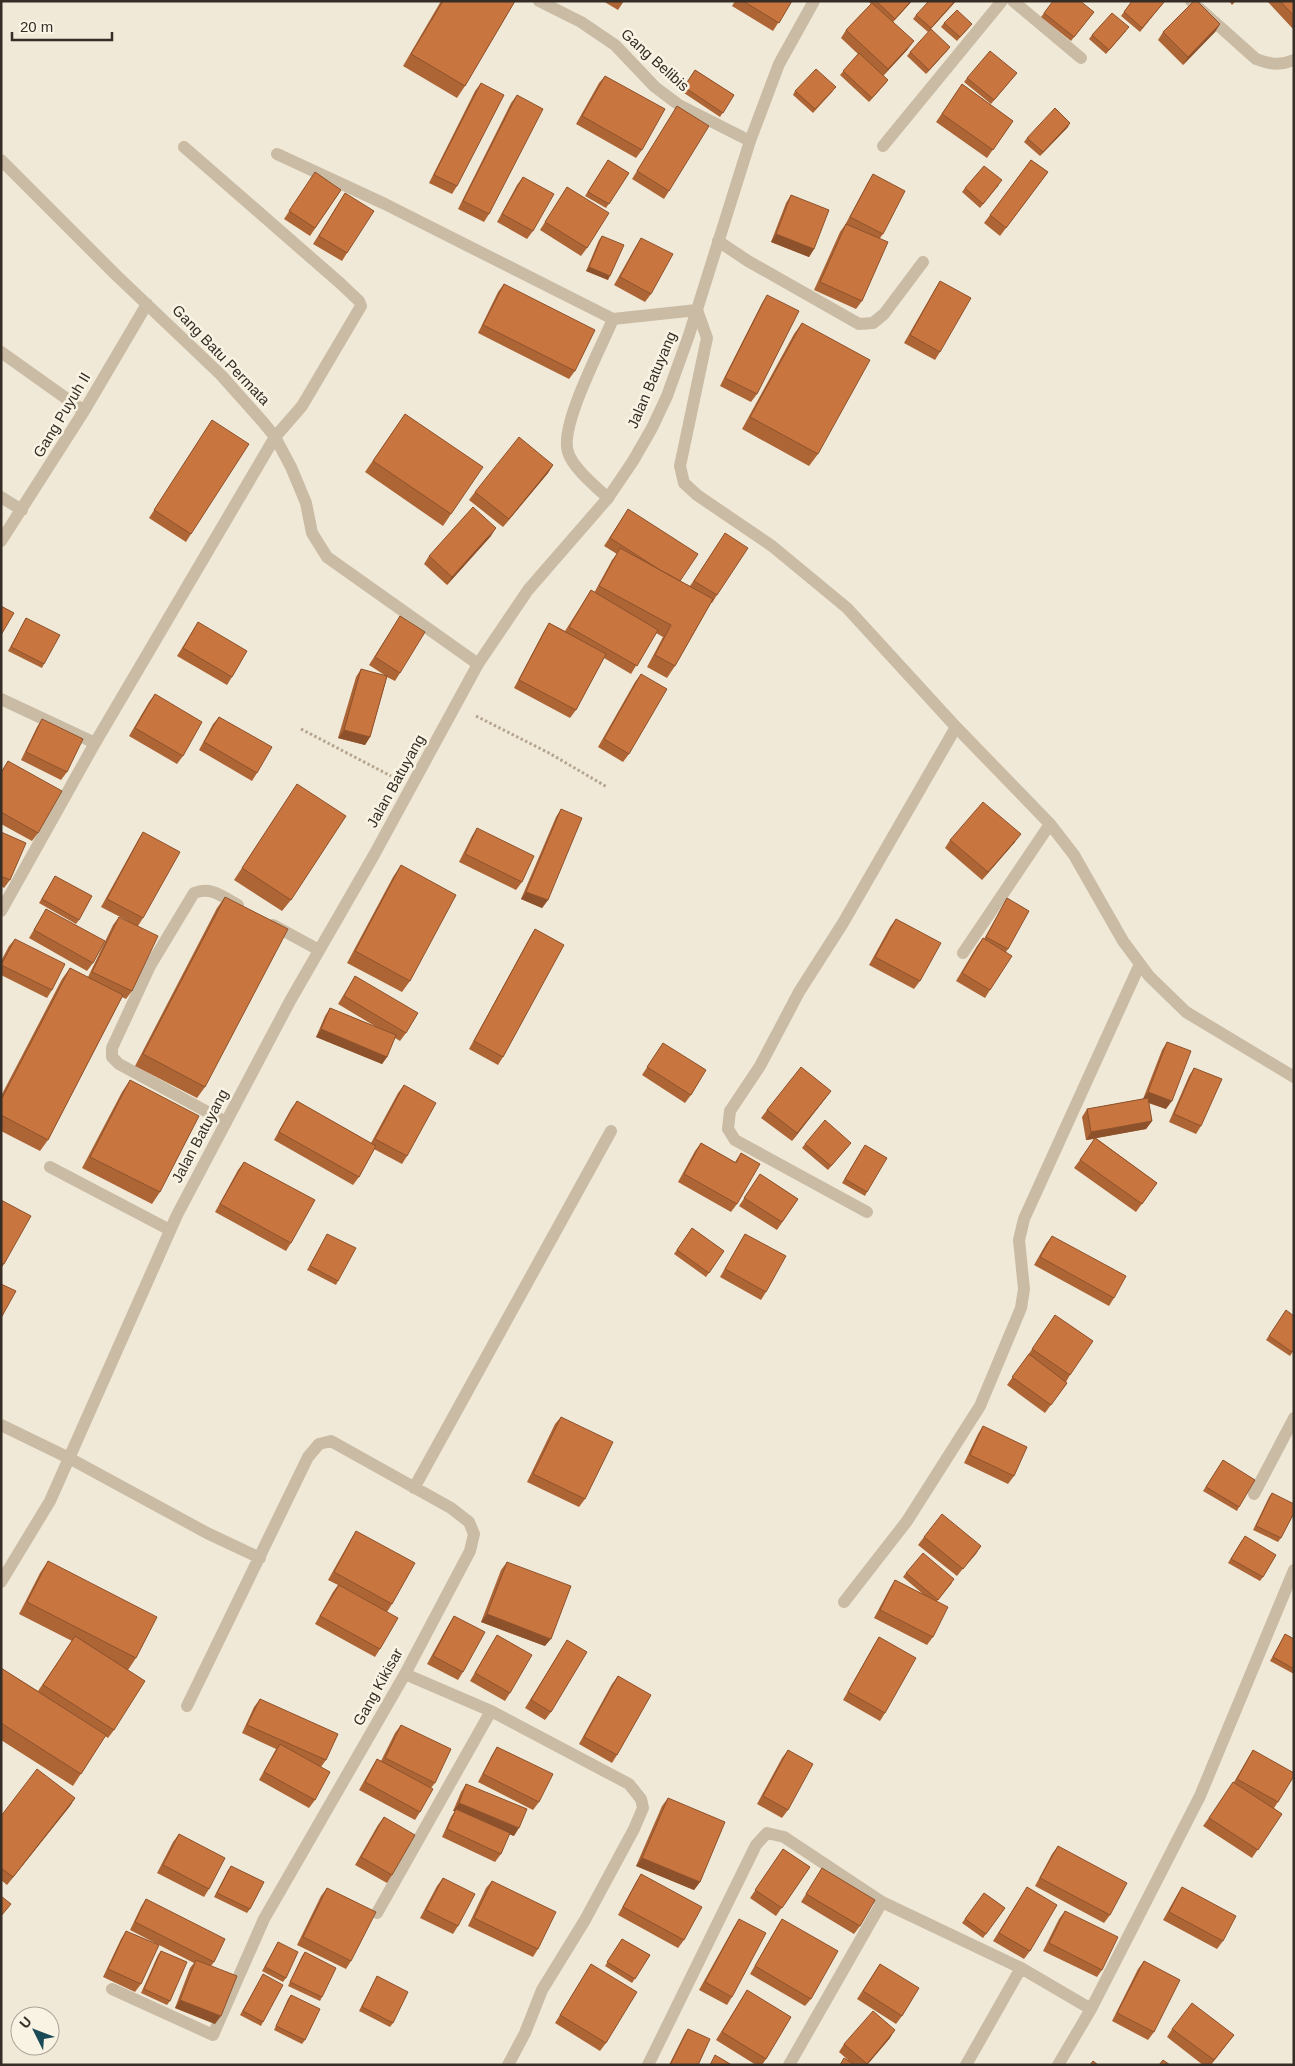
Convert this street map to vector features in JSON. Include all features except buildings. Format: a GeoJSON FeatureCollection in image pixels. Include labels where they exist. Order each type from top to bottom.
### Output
{"type":"FeatureCollection","features":[{"type":"Feature","properties":{"kind":"street","name":"Gang Belibis"},"geometry":{"type":"LineString","coordinates":[[539,1],[581,22],[615,44],[655,87],[679,105],[750,141]]}},
{"type":"Feature","properties":{"kind":"street","name":"Jalan Batuyang"},"geometry":{"type":"LineString","coordinates":[[1,1582],[5,1568],[50,1501],[170,1230],[226,1122],[478,664],[528,590],[608,498],[634,460],[652,428],[666,396],[697,310],[750,141],[779,64],[814,1]]}},
{"type":"Feature","properties":{"kind":"street"},"geometry":{"type":"LineString","coordinates":[[883,146],[1002,1]]}},
{"type":"Feature","properties":{"kind":"street"},"geometry":{"type":"LineString","coordinates":[[1012,1],[1081,58]]}},
{"type":"Feature","properties":{"kind":"street"},"geometry":{"type":"LineString","coordinates":[[1190,1],[1256,59],[1269,64],[1286,64],[1294,60]]}},
{"type":"Feature","properties":{"kind":"street"},"geometry":{"type":"LineString","coordinates":[[3,904],[95,743],[275,437],[302,406],[361,306],[359,301],[340,283],[184,148]]}},
{"type":"Feature","properties":{"kind":"street"},"geometry":{"type":"LineString","coordinates":[[278,154],[385,204],[613,319],[697,310],[707,338],[680,466],[684,482],[697,495],[772,546],[847,608],[956,727],[1050,824],[1074,856],[1123,941],[1140,964],[1186,1012],[1294,1077]]}},
{"type":"Feature","properties":{"kind":"street","name":"Gang Batu Permata"},"geometry":{"type":"LineString","coordinates":[[1,160],[222,375],[275,437],[301,487],[312,533],[327,557],[478,664]]}},
{"type":"Feature","properties":{"kind":"street"},"geometry":{"type":"LineString","coordinates":[[718,241],[748,261],[859,324],[873,323],[884,314],[923,262]]}},
{"type":"Feature","properties":{"kind":"street","name":"Gang Puyuh II"},"geometry":{"type":"LineString","coordinates":[[1,541],[84,411],[148,304]]}},
{"type":"Feature","properties":{"kind":"street"},"geometry":{"type":"LineString","coordinates":[[608,498],[584,476],[568,453],[566,438],[574,408],[613,319]]}},
{"type":"Feature","properties":{"kind":"street"},"geometry":{"type":"LineString","coordinates":[[1,352],[84,411]]}},
{"type":"Feature","properties":{"kind":"street"},"geometry":{"type":"LineString","coordinates":[[1,497],[22,510]]}},
{"type":"Feature","properties":{"kind":"street"},"geometry":{"type":"LineString","coordinates":[[1,699],[95,743]]}},
{"type":"Feature","properties":{"kind":"street"},"geometry":{"type":"LineString","coordinates":[[867,1212],[735,1140],[728,1128],[730,1111],[760,1066],[798,992],[843,923],[956,727]]}},
{"type":"Feature","properties":{"kind":"street"},"geometry":{"type":"LineString","coordinates":[[963,953],[1050,824]]}},
{"type":"Feature","properties":{"kind":"street"},"geometry":{"type":"LineString","coordinates":[[226,1122],[119,1064],[112,1057],[112,1048],[150,966],[194,893],[202,890],[211,890],[319,950]]}},
{"type":"Feature","properties":{"kind":"street"},"geometry":{"type":"LineString","coordinates":[[844,1602],[907,1521],[980,1406],[1021,1308],[1024,1289],[1019,1240],[1024,1219],[1140,964]]}},
{"type":"Feature","properties":{"kind":"street"},"geometry":{"type":"LineString","coordinates":[[414,1488],[611,1131]]}},
{"type":"Feature","properties":{"kind":"street"},"geometry":{"type":"LineString","coordinates":[[50,1167],[170,1230]]}},
{"type":"Feature","properties":{"kind":"street"},"geometry":{"type":"LineString","coordinates":[[1254,1494],[1294,1418]]}},
{"type":"Feature","properties":{"kind":"street"},"geometry":{"type":"LineString","coordinates":[[1,1425],[69,1458],[207,1533],[260,1558]]}},
{"type":"Feature","properties":{"kind":"street","name":"Gang Kikisar"},"geometry":{"type":"LineString","coordinates":[[112,1989],[213,2034],[264,1919],[405,1674],[470,1551],[474,1534],[469,1522],[451,1508],[330,1441],[319,1444],[308,1457],[187,1706]]}},
{"type":"Feature","properties":{"kind":"street"},"geometry":{"type":"LineString","coordinates":[[1058,2065],[1091,2009],[1200,1796],[1294,1570]]}},
{"type":"Feature","properties":{"kind":"street"},"geometry":{"type":"LineString","coordinates":[[405,1674],[491,1712],[629,1784],[641,1799],[643,1808],[634,1829],[585,1920],[542,1990],[525,2033],[508,2065]]}},
{"type":"Feature","properties":{"kind":"street"},"geometry":{"type":"LineString","coordinates":[[377,1913],[491,1712]]}},
{"type":"Feature","properties":{"kind":"street"},"geometry":{"type":"LineString","coordinates":[[648,2065],[756,1845],[767,1833],[784,1837],[882,1902],[1021,1968],[1091,2009]]}},
{"type":"Feature","properties":{"kind":"street"},"geometry":{"type":"LineString","coordinates":[[789,2065],[882,1902]]}},
{"type":"Feature","properties":{"kind":"street"},"geometry":{"type":"LineString","coordinates":[[966,2065],[1021,1968]]}},
{"type":"Feature","properties":{"kind":"path"},"geometry":{"type":"LineString","coordinates":[[456,705],[549,753],[607,787]]}},
{"type":"Feature","properties":{"kind":"path"},"geometry":{"type":"LineString","coordinates":[[301,729],[411,787]]}}]}
